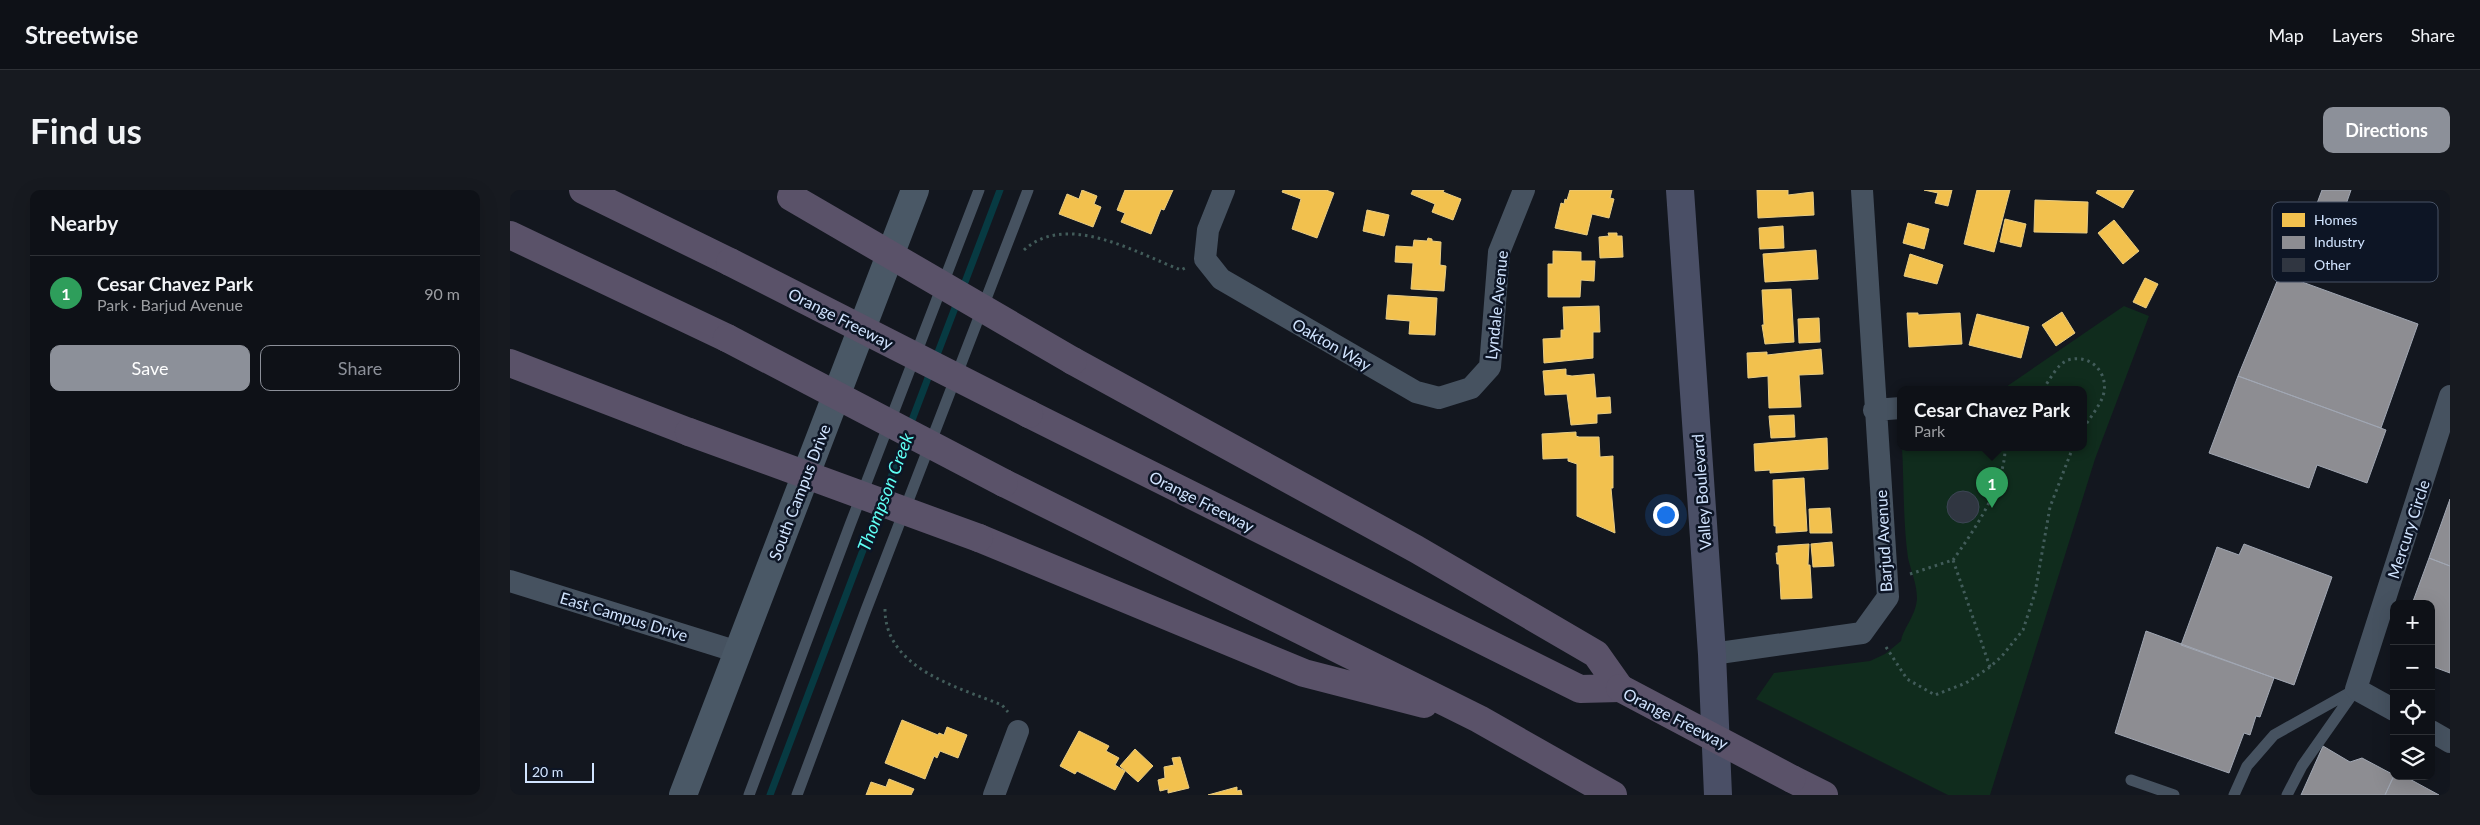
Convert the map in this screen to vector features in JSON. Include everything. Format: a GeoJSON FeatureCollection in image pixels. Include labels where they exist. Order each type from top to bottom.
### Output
{"type":"FeatureCollection","features":[{"type":"Feature","properties":{"kind":"highway","name":"Orange Freeway"},"geometry":{"type":"LineString","coordinates":[[583,190],[1580,689],[1620,688],[1824,795]]}},
{"type":"Feature","properties":{"kind":"highway"},"geometry":{"type":"LineString","coordinates":[[785,193],[1074,361],[1416,549],[1596,654],[1620,688]]}},
{"type":"Feature","properties":{"kind":"highway"},"geometry":{"type":"LineString","coordinates":[[510,235],[727,338],[1004,483],[1479,719],[1613,795]]}},
{"type":"Feature","properties":{"kind":"highway"},"geometry":{"type":"LineString","coordinates":[[510,363],[689,432],[979,538],[1304,673],[1479,719]]}},
{"type":"Feature","properties":{"kind":"main road","name":"Valley Boulevard"},"geometry":{"type":"LineString","coordinates":[[1680,190],[1712,654],[1718,795]]}},
{"type":"Feature","properties":{"kind":"street","name":"South Campus Drive"},"geometry":{"type":"LineString","coordinates":[[683,795],[915,190]]}},
{"type":"Feature","properties":{"kind":"street"},"geometry":{"type":"LineString","coordinates":[[1205,259],[1208,230],[1224,190]]}},
{"type":"Feature","properties":{"kind":"street","name":"Lyndale Avenue"},"geometry":{"type":"LineString","coordinates":[[1471,388],[1490,367],[1499,252],[1524,190]]}},
{"type":"Feature","properties":{"kind":"street","name":"Barjud Avenue"},"geometry":{"type":"LineString","coordinates":[[1712,654],[1862,633],[1888,597],[1874,410],[1862,190]]}},
{"type":"Feature","properties":{"kind":"street","name":"Oakton Way"},"geometry":{"type":"LineString","coordinates":[[1205,259],[1221,279],[1416,392],[1439,398],[1471,388]]}},
{"type":"Feature","properties":{"kind":"street","name":"Mercury Circle"},"geometry":{"type":"LineString","coordinates":[[2356,689],[2450,398]]}},
{"type":"Feature","properties":{"kind":"street"},"geometry":{"type":"LineString","coordinates":[[1874,410],[1897,408]]}},
{"type":"Feature","properties":{"kind":"street","name":"East Campus Drive"},"geometry":{"type":"LineString","coordinates":[[510,581],[738,652]]}},
{"type":"Feature","properties":{"kind":"street"},"geometry":{"type":"LineString","coordinates":[[2356,689],[2390,708]]}},
{"type":"Feature","properties":{"kind":"street"},"geometry":{"type":"LineString","coordinates":[[994,795],[1018,731]]}},
{"type":"Feature","properties":{"kind":"street"},"geometry":{"type":"LineString","coordinates":[[2435,733],[2450,742]]}},
{"type":"Feature","properties":{"kind":"lane"},"geometry":{"type":"LineString","coordinates":[[749,795],[850,524],[979,190]]}},
{"type":"Feature","properties":{"kind":"lane"},"geometry":{"type":"LineString","coordinates":[[798,795],[877,582],[1028,190]]}},
{"type":"Feature","properties":{"kind":"lane"},"geometry":{"type":"LineString","coordinates":[[2234,795],[2247,766],[2274,735],[2356,689]]}},
{"type":"Feature","properties":{"kind":"lane"},"geometry":{"type":"LineString","coordinates":[[2287,795],[2302,766],[2356,689]]}},
{"type":"Feature","properties":{"kind":"lane"},"geometry":{"type":"LineString","coordinates":[[2131,780],[2174,795]]}},
{"type":"Feature","properties":{"kind":"path"},"geometry":{"type":"LineString","coordinates":[[1023,251],[1045,238],[1059,234],[1081,234],[1107,241],[1181,270],[1205,259]]}},
{"type":"Feature","properties":{"kind":"path"},"geometry":{"type":"LineString","coordinates":[[2045,386],[2058,368],[2068,360],[2082,359],[2097,367],[2102,372],[2105,382],[2103,396],[2087,422]]}},
{"type":"Feature","properties":{"kind":"path"},"geometry":{"type":"LineString","coordinates":[[1910,574],[1953,560],[1971,535],[2000,478],[2004,451]]}},
{"type":"Feature","properties":{"kind":"path"},"geometry":{"type":"LineString","coordinates":[[1886,647],[1907,679],[1935,694],[1966,683],[2002,656],[2023,630],[2035,593],[2050,507],[2071,451]]}},
{"type":"Feature","properties":{"kind":"path"},"geometry":{"type":"LineString","coordinates":[[1953,560],[1990,666]]}},
{"type":"Feature","properties":{"kind":"path"},"geometry":{"type":"LineString","coordinates":[[885,607],[885,616],[891,634],[913,666],[927,674],[1002,705],[1008,710],[1018,731]]}},
{"type":"Feature","properties":{"kind":"green space"},"geometry":{"type":"Polygon","coordinates":[[[2124,306],[2149,316],[2095,459],[1990,795],[1948,795],[1756,699],[1774,673],[1870,661],[1885,654],[1901,641],[1917,599],[1906,544],[1902,451],[2087,451],[2087,386],[2007,386],[2124,306]]]}},
{"type":"Feature","properties":{"kind":"building: Homes"},"geometry":{"type":"Polygon","coordinates":[[[1082,190],[1097,196],[1094,204],[1101,207],[1093,227],[1059,214],[1067,194],[1079,199],[1082,190]]]}},
{"type":"Feature","properties":{"kind":"building: Homes"},"geometry":{"type":"Polygon","coordinates":[[[1125,190],[1173,190],[1164,210],[1161,209],[1151,234],[1121,222],[1125,213],[1117,210],[1125,190]]]}},
{"type":"Feature","properties":{"kind":"building: Homes"},"geometry":{"type":"Polygon","coordinates":[[[1283,190],[1326,190],[1334,193],[1317,238],[1292,229],[1301,199],[1282,192],[1283,190]]]}},
{"type":"Feature","properties":{"kind":"building: Homes"},"geometry":{"type":"Polygon","coordinates":[[[1413,190],[1444,190],[1443,192],[1461,199],[1453,220],[1432,212],[1435,204],[1411,194],[1413,190]]]}},
{"type":"Feature","properties":{"kind":"building: Homes"},"geometry":{"type":"Polygon","coordinates":[[[1570,190],[1612,190],[1610,198],[1614,199],[1609,218],[1592,214],[1587,235],[1555,228],[1561,203],[1564,204],[1565,199],[1567,200],[1570,190]]]}},
{"type":"Feature","properties":{"kind":"building: Homes"},"geometry":{"type":"Polygon","coordinates":[[[1757,190],[1788,190],[1788,195],[1813,192],[1814,215],[1758,218],[1757,190]]]}},
{"type":"Feature","properties":{"kind":"building: Homes"},"geometry":{"type":"Polygon","coordinates":[[[1924,190],[1952,190],[1948,206],[1935,203],[1938,193],[1924,190]]]}},
{"type":"Feature","properties":{"kind":"building: Homes"},"geometry":{"type":"Polygon","coordinates":[[[1977,190],[2010,190],[1994,252],[1964,244],[1977,190]]]}},
{"type":"Feature","properties":{"kind":"building: Homes"},"geometry":{"type":"Polygon","coordinates":[[[2098,190],[2134,190],[2123,208],[2096,193],[2098,190]]]}},
{"type":"Feature","properties":{"kind":"building: Homes"},"geometry":{"type":"Polygon","coordinates":[[[2035,200],[2088,202],[2087,233],[2034,232],[2035,200]]]}},
{"type":"Feature","properties":{"kind":"building: Homes"},"geometry":{"type":"Polygon","coordinates":[[[1367,210],[1389,215],[1384,236],[1363,231],[1367,210]]]}},
{"type":"Feature","properties":{"kind":"building: Homes"},"geometry":{"type":"Polygon","coordinates":[[[2005,219],[2026,224],[2021,247],[2000,242],[2005,219]]]}},
{"type":"Feature","properties":{"kind":"building: Homes"},"geometry":{"type":"Polygon","coordinates":[[[2114,220],[2139,251],[2123,264],[2098,233],[2114,220]]]}},
{"type":"Feature","properties":{"kind":"building: Homes"},"geometry":{"type":"Polygon","coordinates":[[[1908,223],[1929,229],[1924,249],[1903,243],[1908,223]]]}},
{"type":"Feature","properties":{"kind":"building: Homes"},"geometry":{"type":"Polygon","coordinates":[[[1783,226],[1784,248],[1760,249],[1759,228],[1783,226]]]}},
{"type":"Feature","properties":{"kind":"building: Homes"},"geometry":{"type":"Polygon","coordinates":[[[1608,233],[1617,233],[1617,236],[1622,236],[1623,257],[1600,258],[1599,237],[1609,236],[1608,233]]]}},
{"type":"Feature","properties":{"kind":"building: Homes"},"geometry":{"type":"Polygon","coordinates":[[[1428,238],[1432,239],[1432,241],[1441,242],[1440,265],[1446,266],[1444,291],[1411,289],[1413,263],[1395,262],[1396,246],[1413,247],[1414,240],[1427,241],[1428,238]]]}},
{"type":"Feature","properties":{"kind":"building: Homes"},"geometry":{"type":"Polygon","coordinates":[[[1816,250],[1818,279],[1765,282],[1763,254],[1816,250]]]}},
{"type":"Feature","properties":{"kind":"building: Homes"},"geometry":{"type":"Polygon","coordinates":[[[1553,251],[1581,252],[1581,261],[1595,261],[1594,281],[1581,280],[1580,297],[1548,297],[1548,264],[1553,264],[1553,251]]]}},
{"type":"Feature","properties":{"kind":"building: Homes"},"geometry":{"type":"Polygon","coordinates":[[[1910,254],[1943,265],[1937,284],[1904,276],[1910,254]]]}},
{"type":"Feature","properties":{"kind":"building: Homes"},"geometry":{"type":"Polygon","coordinates":[[[2145,278],[2158,284],[2146,308],[2133,302],[2145,278]]]}},
{"type":"Feature","properties":{"kind":"building: Homes"},"geometry":{"type":"Polygon","coordinates":[[[1791,289],[1794,342],[1765,344],[1762,325],[1764,325],[1762,290],[1791,289]]]}},
{"type":"Feature","properties":{"kind":"building: Homes"},"geometry":{"type":"Polygon","coordinates":[[[1388,295],[1437,298],[1435,335],[1409,334],[1410,321],[1386,319],[1388,295]]]}},
{"type":"Feature","properties":{"kind":"building: Homes"},"geometry":{"type":"Polygon","coordinates":[[[1599,306],[1600,332],[1593,332],[1593,358],[1544,363],[1543,339],[1561,338],[1561,330],[1564,330],[1563,307],[1599,306]]]}},
{"type":"Feature","properties":{"kind":"building: Homes"},"geometry":{"type":"Polygon","coordinates":[[[2062,312],[2075,333],[2056,346],[2042,325],[2062,312]]]}},
{"type":"Feature","properties":{"kind":"building: Homes"},"geometry":{"type":"Polygon","coordinates":[[[1907,313],[1918,313],[1918,315],[1960,313],[1962,344],[1909,347],[1907,313]]]}},
{"type":"Feature","properties":{"kind":"building: Homes"},"geometry":{"type":"Polygon","coordinates":[[[1977,314],[2029,327],[2021,358],[1969,345],[1977,314]]]}},
{"type":"Feature","properties":{"kind":"building: Homes"},"geometry":{"type":"Polygon","coordinates":[[[1819,318],[1820,342],[1799,343],[1798,319],[1819,318]]]}},
{"type":"Feature","properties":{"kind":"building: Homes"},"geometry":{"type":"Polygon","coordinates":[[[1821,349],[1823,374],[1799,375],[1801,407],[1769,408],[1768,376],[1748,378],[1747,353],[1767,352],[1767,355],[1821,349]]]}},
{"type":"Feature","properties":{"kind":"building: Homes"},"geometry":{"type":"Polygon","coordinates":[[[1566,369],[1566,375],[1594,374],[1596,398],[1610,397],[1611,413],[1597,414],[1597,423],[1571,425],[1567,394],[1545,395],[1543,371],[1566,369]]]}},
{"type":"Feature","properties":{"kind":"building: Homes"},"geometry":{"type":"Polygon","coordinates":[[[1794,415],[1795,437],[1771,438],[1769,416],[1794,415]]]}},
{"type":"Feature","properties":{"kind":"building: Homes"},"geometry":{"type":"Polygon","coordinates":[[[1576,432],[1576,436],[1579,437],[1599,437],[1600,457],[1613,456],[1613,488],[1611,488],[1615,533],[1577,516],[1577,464],[1568,461],[1568,458],[1543,459],[1542,434],[1576,432]]]}},
{"type":"Feature","properties":{"kind":"building: Homes"},"geometry":{"type":"Polygon","coordinates":[[[1827,438],[1828,469],[1770,473],[1770,470],[1755,471],[1754,444],[1827,438]]]}},
{"type":"Feature","properties":{"kind":"building: Homes"},"geometry":{"type":"Polygon","coordinates":[[[1804,478],[1807,531],[1776,533],[1776,526],[1774,526],[1773,480],[1804,478]]]}},
{"type":"Feature","properties":{"kind":"building: Homes"},"geometry":{"type":"Polygon","coordinates":[[[1830,508],[1832,533],[1810,533],[1809,509],[1830,508]]]}},
{"type":"Feature","properties":{"kind":"building: Homes"},"geometry":{"type":"Polygon","coordinates":[[[1832,542],[1834,566],[1813,567],[1811,544],[1832,542]]]}},
{"type":"Feature","properties":{"kind":"building: Homes"},"geometry":{"type":"Polygon","coordinates":[[[1809,544],[1808,565],[1810,565],[1812,598],[1781,599],[1779,564],[1777,564],[1776,553],[1778,553],[1778,546],[1809,544]]]}},
{"type":"Feature","properties":{"kind":"building: Homes"},"geometry":{"type":"Polygon","coordinates":[[[902,720],[938,735],[939,733],[944,735],[947,727],[967,735],[958,758],[940,751],[937,758],[934,756],[925,779],[885,763],[902,720]]]}},
{"type":"Feature","properties":{"kind":"building: Homes"},"geometry":{"type":"Polygon","coordinates":[[[1079,731],[1109,746],[1106,751],[1119,758],[1115,765],[1125,771],[1115,790],[1077,771],[1075,774],[1060,766],[1079,731]]]}},
{"type":"Feature","properties":{"kind":"building: Homes"},"geometry":{"type":"Polygon","coordinates":[[[1135,749],[1153,766],[1138,782],[1120,766],[1135,749]]]}},
{"type":"Feature","properties":{"kind":"building: Homes"},"geometry":{"type":"Polygon","coordinates":[[[1180,757],[1189,788],[1168,793],[1168,789],[1160,791],[1158,780],[1165,778],[1164,767],[1174,765],[1172,758],[1180,757]]]}},
{"type":"Feature","properties":{"kind":"building: Homes"},"geometry":{"type":"Polygon","coordinates":[[[889,779],[914,789],[911,795],[866,795],[871,782],[886,787],[889,779]]]}},
{"type":"Feature","properties":{"kind":"building: Homes"},"geometry":{"type":"Polygon","coordinates":[[[1237,787],[1237,791],[1241,790],[1242,795],[1208,795],[1237,787]]]}},
{"type":"Feature","properties":{"kind":"building: Industry"},"geometry":{"type":"Polygon","coordinates":[[[2322,190],[2351,190],[2347,202],[2318,202],[2322,190]]]}},
{"type":"Feature","properties":{"kind":"building: Industry"},"geometry":{"type":"Polygon","coordinates":[[[2277,282],[2302,282],[2418,324],[2381,428],[2238,376],[2277,282]]]}},
{"type":"Feature","properties":{"kind":"building: Industry"},"geometry":{"type":"Polygon","coordinates":[[[2238,376],[2386,430],[2367,483],[2317,465],[2309,488],[2209,453],[2238,376]]]}},
{"type":"Feature","properties":{"kind":"building: Industry"},"geometry":{"type":"Polygon","coordinates":[[[2450,499],[2450,566],[2429,558],[2450,499]]]}},
{"type":"Feature","properties":{"kind":"building: Industry"},"geometry":{"type":"Polygon","coordinates":[[[2244,544],[2332,577],[2294,685],[2181,645],[2217,547],[2239,555],[2244,544]]]}},
{"type":"Feature","properties":{"kind":"building: Industry"},"geometry":{"type":"Polygon","coordinates":[[[2429,558],[2450,566],[2450,673],[2435,667],[2435,600],[2413,600],[2429,558]]]}},
{"type":"Feature","properties":{"kind":"building: Industry"},"geometry":{"type":"Polygon","coordinates":[[[2146,631],[2274,678],[2260,717],[2256,716],[2250,735],[2244,733],[2229,773],[2115,733],[2146,631]]]}},
{"type":"Feature","properties":{"kind":"building: Industry"},"geometry":{"type":"Polygon","coordinates":[[[2323,746],[2350,762],[2362,758],[2390,773],[2390,780],[2392,780],[2385,795],[2301,795],[2323,746]]]}},
{"type":"Feature","properties":{"kind":"building: Industry"},"geometry":{"type":"Polygon","coordinates":[[[2392,780],[2411,780],[2439,795],[2385,795],[2392,780]]]}},
{"type":"Feature","properties":{"kind":"building: Other"},"geometry":{"type":"Polygon","coordinates":[[[1963,491],[1969,492],[1974,496],[1978,501],[1978,513],[1974,518],[1969,522],[1963,523],[1957,522],[1952,518],[1948,513],[1947,507],[1948,501],[1952,496],[1957,492],[1963,491]]]}},
{"type":"Feature","properties":{"kind":"waterway","name":"Thompson Creek"},"geometry":{"type":"LineString","coordinates":[[962,290],[1000,190]]}},
{"type":"Feature","properties":{"kind":"waterway","name":"Thompson Creek"},"geometry":{"type":"LineString","coordinates":[[935,360],[958,300]]}},
{"type":"Feature","properties":{"kind":"waterway","name":"Thompson Creek"},"geometry":{"type":"LineString","coordinates":[[909,428],[931,370]]}},
{"type":"Feature","properties":{"kind":"waterway","name":"Thompson Creek"},"geometry":{"type":"LineString","coordinates":[[883,498],[906,438]]}},
{"type":"Feature","properties":{"kind":"waterway","name":"Thompson Creek"},"geometry":{"type":"LineString","coordinates":[[770,795],[879,508]]}},
{"type":"Feature","properties":{"kind":"place","name":"Cesar Chavez Park"},"geometry":{"type":"Point","coordinates":[1992,508]}}]}
